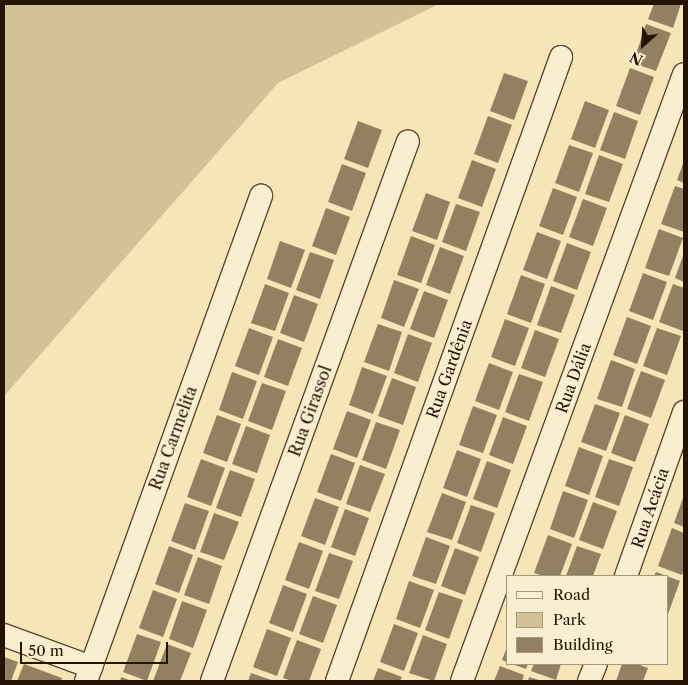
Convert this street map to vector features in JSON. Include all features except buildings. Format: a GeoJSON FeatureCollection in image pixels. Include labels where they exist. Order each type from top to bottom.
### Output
{"type":"FeatureCollection","features":[{"type":"Feature","properties":{"kind":"street","name":"Rua Gardênia"},"geometry":{"type":"LineString","coordinates":[[337,681],[561,57]]}},
{"type":"Feature","properties":{"kind":"street","name":"Rua Dália"},"geometry":{"type":"LineString","coordinates":[[462,681],[684,74]]}},
{"type":"Feature","properties":{"kind":"street","name":"Rua Girassol"},"geometry":{"type":"LineString","coordinates":[[212,681],[408,141]]}},
{"type":"Feature","properties":{"kind":"street","name":"Rua Carmelita"},"geometry":{"type":"LineString","coordinates":[[89,674],[262,196]]}},
{"type":"Feature","properties":{"kind":"street","name":"Rua Acácia"},"geometry":{"type":"LineString","coordinates":[[626,575],[684,412]]}},
{"type":"Feature","properties":{"kind":"street"},"geometry":{"type":"LineString","coordinates":[[4,635],[89,674]]}},
{"type":"Feature","properties":{"kind":"street"},"geometry":{"type":"LineString","coordinates":[[589,681],[596,665]]}},
{"type":"Feature","properties":{"kind":"green space"},"geometry":{"type":"Polygon","coordinates":[[[4,4],[439,4],[278,83],[4,396],[4,4]]]}}]}
